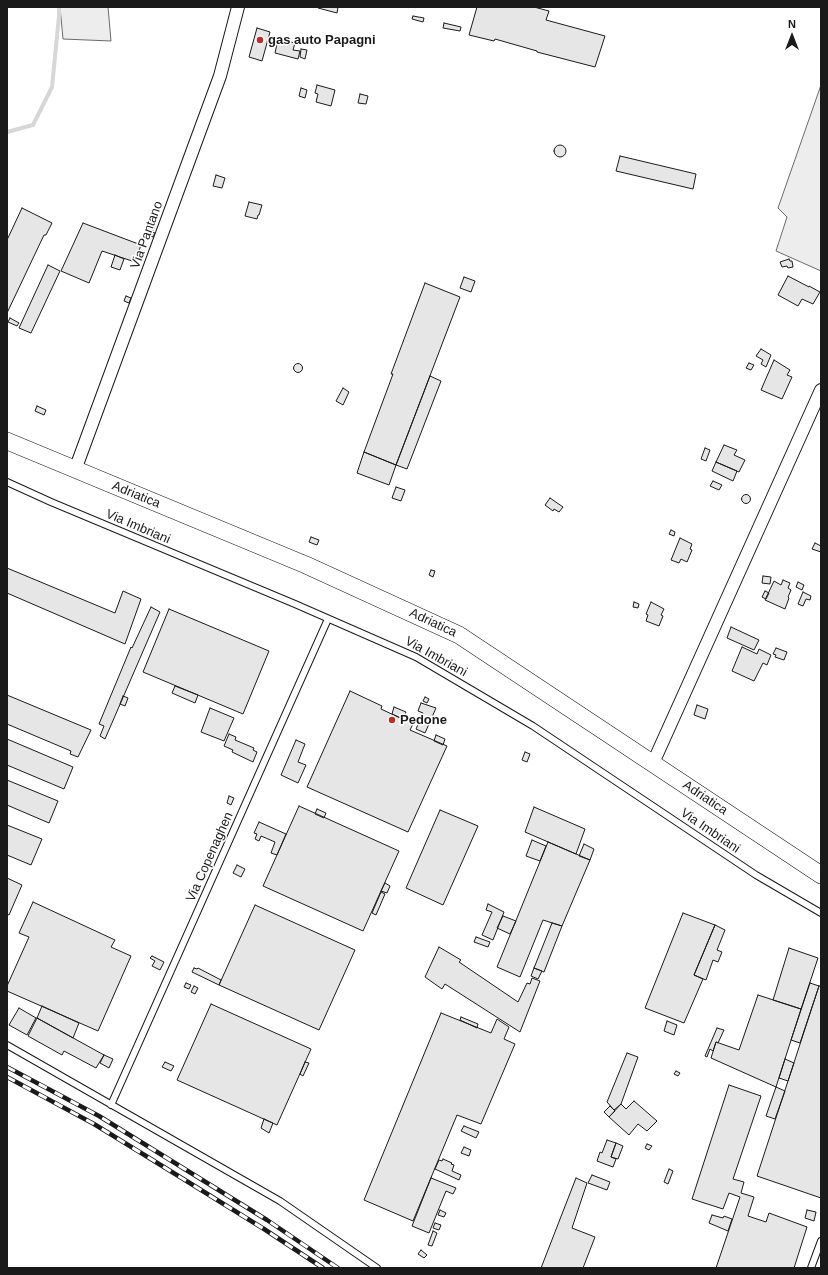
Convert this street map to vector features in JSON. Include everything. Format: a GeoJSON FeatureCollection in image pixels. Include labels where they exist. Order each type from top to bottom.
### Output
{"type":"FeatureCollection","features":[{"type":"Feature","properties":{"kind":"main road","name":"Adriatica"},"geometry":{"type":"LineString","coordinates":[[7,442],[306,565],[459,635],[821,875]]}},
{"type":"Feature","properties":{"kind":"street","name":"Via Pantano"},"geometry":{"type":"LineString","coordinates":[[75,470],[220,76],[238,7]]}},
{"type":"Feature","properties":{"kind":"street"},"geometry":{"type":"LineString","coordinates":[[653,763],[821,390]]}},
{"type":"Feature","properties":{"kind":"lane","name":"Via Imbriani"},"geometry":{"type":"LineString","coordinates":[[7,482],[416,657],[519,718],[756,875],[821,914]]}},
{"type":"Feature","properties":{"kind":"lane","name":"Via Copenaghen"},"geometry":{"type":"LineString","coordinates":[[111,1105],[328,619]]}},
{"type":"Feature","properties":{"kind":"lane"},"geometry":{"type":"LineString","coordinates":[[7,1046],[280,1201],[377,1268]]}},
{"type":"Feature","properties":{"kind":"lane"},"geometry":{"type":"LineString","coordinates":[[811,1268],[821,1241]]}},
{"type":"Feature","properties":{"kind":"shaded area"},"geometry":{"type":"Polygon","coordinates":[[[60,7],[108,7],[111,41],[63,39],[60,7]]]}},
{"type":"Feature","properties":{"kind":"shaded area"},"geometry":{"type":"Polygon","coordinates":[[[821,85],[821,271],[776,251],[787,217],[778,208],[821,85]]]}},
{"type":"Feature","properties":{"kind":"building"},"geometry":{"type":"Polygon","coordinates":[[[338,7],[337,13],[318,8],[338,7]]]}},
{"type":"Feature","properties":{"kind":"building"},"geometry":{"type":"Polygon","coordinates":[[[477,7],[534,7],[549,11],[546,20],[605,36],[595,67],[495,39],[494,41],[469,35],[477,7]]]}},
{"type":"Feature","properties":{"kind":"building"},"geometry":{"type":"Polygon","coordinates":[[[413,16],[424,18],[423,22],[412,19],[413,16]]]}},
{"type":"Feature","properties":{"kind":"building"},"geometry":{"type":"Polygon","coordinates":[[[444,23],[461,27],[460,31],[443,28],[444,23]]]}},
{"type":"Feature","properties":{"kind":"building"},"geometry":{"type":"Polygon","coordinates":[[[257,28],[270,32],[262,61],[249,57],[257,28]]]}},
{"type":"Feature","properties":{"kind":"building"},"geometry":{"type":"Polygon","coordinates":[[[278,39],[295,43],[293,50],[300,51],[298,59],[275,53],[278,39]]]}},
{"type":"Feature","properties":{"kind":"building"},"geometry":{"type":"Polygon","coordinates":[[[301,49],[307,50],[305,59],[300,57],[301,49]]]}},
{"type":"Feature","properties":{"kind":"building"},"geometry":{"type":"Polygon","coordinates":[[[317,85],[335,90],[331,106],[316,102],[318,94],[315,93],[317,85]]]}},
{"type":"Feature","properties":{"kind":"building"},"geometry":{"type":"Polygon","coordinates":[[[301,88],[307,90],[305,98],[299,96],[301,88]]]}},
{"type":"Feature","properties":{"kind":"building"},"geometry":{"type":"Polygon","coordinates":[[[360,94],[368,96],[366,104],[358,103],[360,94]]]}},
{"type":"Feature","properties":{"kind":"building"},"geometry":{"type":"Polygon","coordinates":[[[558,145],[562,145],[566,151],[562,157],[558,157],[554,153],[554,149],[558,145]]]}},
{"type":"Feature","properties":{"kind":"building"},"geometry":{"type":"Polygon","coordinates":[[[620,156],[696,174],[693,189],[616,171],[620,156]]]}},
{"type":"Feature","properties":{"kind":"building"},"geometry":{"type":"Polygon","coordinates":[[[216,175],[225,178],[222,188],[213,186],[216,175]]]}},
{"type":"Feature","properties":{"kind":"building"},"geometry":{"type":"Polygon","coordinates":[[[249,202],[262,205],[257,219],[245,216],[249,202]]]}},
{"type":"Feature","properties":{"kind":"building"},"geometry":{"type":"Polygon","coordinates":[[[22,208],[52,223],[46,235],[44,235],[7,313],[7,240],[22,208]]]}},
{"type":"Feature","properties":{"kind":"building"},"geometry":{"type":"Polygon","coordinates":[[[83,223],[141,245],[135,262],[102,251],[89,283],[61,271],[83,223]]]}},
{"type":"Feature","properties":{"kind":"building"},"geometry":{"type":"Polygon","coordinates":[[[149,226],[154,228],[152,232],[155,233],[153,237],[146,235],[149,226]]]}},
{"type":"Feature","properties":{"kind":"building"},"geometry":{"type":"Polygon","coordinates":[[[115,255],[124,259],[120,270],[111,267],[115,255]]]}},
{"type":"Feature","properties":{"kind":"building"},"geometry":{"type":"Polygon","coordinates":[[[789,259],[792,261],[793,267],[782,267],[780,262],[789,259]]]}},
{"type":"Feature","properties":{"kind":"building"},"geometry":{"type":"Polygon","coordinates":[[[48,265],[60,271],[31,333],[19,328],[48,265]]]}},
{"type":"Feature","properties":{"kind":"building"},"geometry":{"type":"Polygon","coordinates":[[[788,276],[820,292],[813,304],[802,299],[798,306],[778,295],[788,276]]]}},
{"type":"Feature","properties":{"kind":"building"},"geometry":{"type":"Polygon","coordinates":[[[464,277],[475,281],[471,292],[460,288],[464,277]]]}},
{"type":"Feature","properties":{"kind":"building"},"geometry":{"type":"Polygon","coordinates":[[[425,283],[460,297],[396,465],[364,452],[425,283]]]}},
{"type":"Feature","properties":{"kind":"building"},"geometry":{"type":"Polygon","coordinates":[[[126,296],[131,298],[129,303],[124,301],[126,296]]]}},
{"type":"Feature","properties":{"kind":"building"},"geometry":{"type":"Polygon","coordinates":[[[10,318],[19,323],[17,326],[8,322],[10,318]]]}},
{"type":"Feature","properties":{"kind":"building"},"geometry":{"type":"Polygon","coordinates":[[[761,349],[771,355],[766,367],[761,364],[763,360],[756,356],[761,349]]]}},
{"type":"Feature","properties":{"kind":"building"},"geometry":{"type":"Polygon","coordinates":[[[774,360],[790,370],[787,375],[792,377],[782,399],[761,390],[774,360]]]}},
{"type":"Feature","properties":{"kind":"building"},"geometry":{"type":"Polygon","coordinates":[[[749,363],[754,365],[751,370],[746,368],[749,363]]]}},
{"type":"Feature","properties":{"kind":"building"},"geometry":{"type":"Polygon","coordinates":[[[296,364],[300,364],[302,368],[300,372],[296,372],[294,370],[294,366],[296,364]]]}},
{"type":"Feature","properties":{"kind":"building"},"geometry":{"type":"Polygon","coordinates":[[[430,376],[441,381],[407,469],[396,465],[430,376]]]}},
{"type":"Feature","properties":{"kind":"building"},"geometry":{"type":"Polygon","coordinates":[[[343,388],[349,392],[343,405],[336,401],[343,388]]]}},
{"type":"Feature","properties":{"kind":"building"},"geometry":{"type":"Polygon","coordinates":[[[37,406],[46,410],[44,415],[35,411],[37,406]]]}},
{"type":"Feature","properties":{"kind":"building"},"geometry":{"type":"Polygon","coordinates":[[[724,445],[737,450],[734,455],[745,460],[739,472],[716,462],[724,445]]]}},
{"type":"Feature","properties":{"kind":"building"},"geometry":{"type":"Polygon","coordinates":[[[705,448],[710,450],[706,461],[701,459],[705,448]]]}},
{"type":"Feature","properties":{"kind":"building"},"geometry":{"type":"Polygon","coordinates":[[[364,452],[396,465],[389,485],[357,473],[364,452]]]}},
{"type":"Feature","properties":{"kind":"building"},"geometry":{"type":"Polygon","coordinates":[[[716,462],[737,471],[733,481],[712,471],[716,462]]]}},
{"type":"Feature","properties":{"kind":"building"},"geometry":{"type":"Polygon","coordinates":[[[713,481],[722,485],[719,490],[710,486],[713,481]]]}},
{"type":"Feature","properties":{"kind":"building"},"geometry":{"type":"Polygon","coordinates":[[[396,487],[405,490],[401,501],[392,498],[396,487]]]}},
{"type":"Feature","properties":{"kind":"building"},"geometry":{"type":"Polygon","coordinates":[[[744,495],[748,495],[750,499],[748,503],[744,503],[742,501],[742,497],[744,495]]]}},
{"type":"Feature","properties":{"kind":"building"},"geometry":{"type":"Polygon","coordinates":[[[550,498],[563,507],[559,512],[554,509],[553,511],[545,505],[550,498]]]}},
{"type":"Feature","properties":{"kind":"building"},"geometry":{"type":"Polygon","coordinates":[[[671,530],[675,532],[674,536],[669,534],[671,530]]]}},
{"type":"Feature","properties":{"kind":"building"},"geometry":{"type":"Polygon","coordinates":[[[311,537],[319,540],[317,545],[309,542],[311,537]]]}},
{"type":"Feature","properties":{"kind":"building"},"geometry":{"type":"Polygon","coordinates":[[[680,538],[692,544],[690,549],[692,550],[687,562],[681,559],[679,563],[671,560],[680,538]]]}},
{"type":"Feature","properties":{"kind":"building"},"geometry":{"type":"Polygon","coordinates":[[[815,543],[821,546],[821,552],[812,549],[815,543]]]}},
{"type":"Feature","properties":{"kind":"building"},"geometry":{"type":"Polygon","coordinates":[[[7,568],[115,613],[123,591],[141,599],[125,644],[7,593],[7,568]]]}},
{"type":"Feature","properties":{"kind":"building"},"geometry":{"type":"Polygon","coordinates":[[[431,570],[435,571],[433,577],[429,575],[431,570]]]}},
{"type":"Feature","properties":{"kind":"building"},"geometry":{"type":"Polygon","coordinates":[[[763,576],[771,577],[770,584],[762,583],[763,576]]]}},
{"type":"Feature","properties":{"kind":"building"},"geometry":{"type":"Polygon","coordinates":[[[783,580],[790,583],[788,588],[791,590],[785,609],[765,600],[774,581],[781,585],[783,580]]]}},
{"type":"Feature","properties":{"kind":"building"},"geometry":{"type":"Polygon","coordinates":[[[798,582],[804,585],[802,590],[796,587],[798,582]]]}},
{"type":"Feature","properties":{"kind":"building"},"geometry":{"type":"Polygon","coordinates":[[[765,591],[769,593],[766,599],[762,597],[765,591]]]}},
{"type":"Feature","properties":{"kind":"building"},"geometry":{"type":"Polygon","coordinates":[[[803,592],[811,596],[810,600],[806,599],[803,606],[798,604],[803,592]]]}},
{"type":"Feature","properties":{"kind":"building"},"geometry":{"type":"Polygon","coordinates":[[[634,602],[639,604],[638,608],[633,607],[634,602]]]}},
{"type":"Feature","properties":{"kind":"building"},"geometry":{"type":"Polygon","coordinates":[[[651,602],[664,609],[659,626],[646,621],[648,615],[646,614],[651,602]]]}},
{"type":"Feature","properties":{"kind":"building"},"geometry":{"type":"Polygon","coordinates":[[[151,607],[160,612],[105,739],[100,736],[104,726],[99,724],[131,647],[132,648],[151,607]]]}},
{"type":"Feature","properties":{"kind":"building"},"geometry":{"type":"Polygon","coordinates":[[[169,609],[269,651],[243,714],[143,672],[169,609]]]}},
{"type":"Feature","properties":{"kind":"building"},"geometry":{"type":"Polygon","coordinates":[[[731,627],[759,640],[754,650],[727,638],[731,627]]]}},
{"type":"Feature","properties":{"kind":"building"},"geometry":{"type":"Polygon","coordinates":[[[742,647],[757,654],[759,649],[771,655],[767,665],[763,663],[754,681],[732,671],[742,647]]]}},
{"type":"Feature","properties":{"kind":"building"},"geometry":{"type":"Polygon","coordinates":[[[776,648],[787,652],[784,660],[775,657],[776,655],[773,654],[776,648]]]}},
{"type":"Feature","properties":{"kind":"building"},"geometry":{"type":"Polygon","coordinates":[[[175,686],[198,695],[195,703],[172,693],[175,686]]]}},
{"type":"Feature","properties":{"kind":"building"},"geometry":{"type":"Polygon","coordinates":[[[350,691],[382,706],[381,709],[413,724],[410,730],[447,746],[408,832],[307,787],[350,691]]]}},
{"type":"Feature","properties":{"kind":"building"},"geometry":{"type":"Polygon","coordinates":[[[7,695],[91,730],[78,757],[70,754],[71,751],[7,724],[7,695]]]}},
{"type":"Feature","properties":{"kind":"building"},"geometry":{"type":"Polygon","coordinates":[[[123,696],[128,698],[125,706],[120,704],[123,696]]]}},
{"type":"Feature","properties":{"kind":"building"},"geometry":{"type":"Polygon","coordinates":[[[425,697],[429,699],[427,703],[423,701],[425,697]]]}},
{"type":"Feature","properties":{"kind":"building"},"geometry":{"type":"Polygon","coordinates":[[[421,703],[436,708],[425,733],[416,729],[423,713],[418,711],[421,703]]]}},
{"type":"Feature","properties":{"kind":"building"},"geometry":{"type":"Polygon","coordinates":[[[697,705],[708,709],[705,719],[694,715],[697,705]]]}},
{"type":"Feature","properties":{"kind":"building"},"geometry":{"type":"Polygon","coordinates":[[[394,707],[406,712],[403,719],[392,714],[394,707]]]}},
{"type":"Feature","properties":{"kind":"building"},"geometry":{"type":"Polygon","coordinates":[[[210,708],[234,718],[224,741],[201,732],[210,708]]]}},
{"type":"Feature","properties":{"kind":"building"},"geometry":{"type":"Polygon","coordinates":[[[229,734],[236,737],[235,740],[254,748],[253,750],[257,752],[253,762],[232,752],[233,750],[224,746],[229,734]]]}},
{"type":"Feature","properties":{"kind":"building"},"geometry":{"type":"Polygon","coordinates":[[[436,735],[445,739],[443,745],[434,741],[436,735]]]}},
{"type":"Feature","properties":{"kind":"building"},"geometry":{"type":"Polygon","coordinates":[[[7,739],[73,767],[64,789],[7,765],[7,739]]]}},
{"type":"Feature","properties":{"kind":"building"},"geometry":{"type":"Polygon","coordinates":[[[296,740],[305,744],[298,762],[306,765],[298,783],[281,775],[296,740]]]}},
{"type":"Feature","properties":{"kind":"building"},"geometry":{"type":"Polygon","coordinates":[[[525,752],[530,754],[527,762],[522,760],[525,752]]]}},
{"type":"Feature","properties":{"kind":"building"},"geometry":{"type":"Polygon","coordinates":[[[7,780],[58,801],[49,823],[7,805],[7,780]]]}},
{"type":"Feature","properties":{"kind":"building"},"geometry":{"type":"Polygon","coordinates":[[[229,796],[234,798],[231,805],[227,803],[229,796]]]}},
{"type":"Feature","properties":{"kind":"building"},"geometry":{"type":"Polygon","coordinates":[[[299,806],[399,851],[363,931],[263,886],[299,806]]]}},
{"type":"Feature","properties":{"kind":"building"},"geometry":{"type":"Polygon","coordinates":[[[534,807],[585,829],[576,854],[525,832],[534,807]]]}},
{"type":"Feature","properties":{"kind":"building"},"geometry":{"type":"Polygon","coordinates":[[[317,809],[326,813],[324,818],[315,814],[317,809]]]}},
{"type":"Feature","properties":{"kind":"building"},"geometry":{"type":"Polygon","coordinates":[[[440,810],[478,826],[443,905],[406,888],[440,810]]]}},
{"type":"Feature","properties":{"kind":"building"},"geometry":{"type":"Polygon","coordinates":[[[259,822],[286,834],[277,855],[271,853],[275,842],[261,836],[259,841],[255,839],[257,834],[254,833],[259,822]]]}},
{"type":"Feature","properties":{"kind":"building"},"geometry":{"type":"Polygon","coordinates":[[[7,825],[42,839],[31,865],[7,855],[7,825]]]}},
{"type":"Feature","properties":{"kind":"building"},"geometry":{"type":"Polygon","coordinates":[[[532,840],[546,846],[540,861],[526,856],[532,840]]]}},
{"type":"Feature","properties":{"kind":"building"},"geometry":{"type":"Polygon","coordinates":[[[548,842],[590,860],[562,926],[543,920],[520,977],[497,967],[548,842]]]}},
{"type":"Feature","properties":{"kind":"building"},"geometry":{"type":"Polygon","coordinates":[[[584,844],[594,849],[590,860],[579,856],[584,844]]]}},
{"type":"Feature","properties":{"kind":"building"},"geometry":{"type":"Polygon","coordinates":[[[237,865],[245,869],[241,877],[233,873],[237,865]]]}},
{"type":"Feature","properties":{"kind":"building"},"geometry":{"type":"Polygon","coordinates":[[[7,878],[22,885],[9,915],[7,914],[7,878]]]}},
{"type":"Feature","properties":{"kind":"building"},"geometry":{"type":"Polygon","coordinates":[[[385,883],[390,886],[387,893],[381,891],[385,883]]]}},
{"type":"Feature","properties":{"kind":"building"},"geometry":{"type":"Polygon","coordinates":[[[381,892],[385,894],[376,915],[372,913],[381,892]]]}},
{"type":"Feature","properties":{"kind":"building"},"geometry":{"type":"Polygon","coordinates":[[[33,902],[115,940],[111,947],[131,956],[98,1031],[7,991],[7,986],[29,937],[19,933],[33,902]]]}},
{"type":"Feature","properties":{"kind":"building"},"geometry":{"type":"Polygon","coordinates":[[[488,904],[504,912],[493,940],[482,935],[492,912],[486,910],[488,904]]]}},
{"type":"Feature","properties":{"kind":"building"},"geometry":{"type":"Polygon","coordinates":[[[255,905],[355,950],[319,1030],[219,985],[255,905]]]}},
{"type":"Feature","properties":{"kind":"building"},"geometry":{"type":"Polygon","coordinates":[[[683,913],[715,925],[694,975],[703,979],[684,1023],[645,1008],[683,913]]]}},
{"type":"Feature","properties":{"kind":"building"},"geometry":{"type":"Polygon","coordinates":[[[503,916],[516,921],[510,934],[497,928],[503,916]]]}},
{"type":"Feature","properties":{"kind":"building"},"geometry":{"type":"Polygon","coordinates":[[[552,923],[562,926],[544,972],[534,968],[552,923]]]}},
{"type":"Feature","properties":{"kind":"building"},"geometry":{"type":"Polygon","coordinates":[[[715,925],[725,930],[717,950],[722,952],[718,962],[713,960],[706,980],[694,975],[715,925]]]}},
{"type":"Feature","properties":{"kind":"building"},"geometry":{"type":"Polygon","coordinates":[[[476,937],[490,942],[488,947],[474,942],[476,937]]]}},
{"type":"Feature","properties":{"kind":"building"},"geometry":{"type":"Polygon","coordinates":[[[439,947],[461,960],[459,962],[518,1002],[527,983],[530,984],[532,978],[540,981],[520,1032],[445,984],[442,989],[425,977],[439,947]]]}},
{"type":"Feature","properties":{"kind":"building"},"geometry":{"type":"Polygon","coordinates":[[[789,948],[818,958],[801,1009],[773,1000],[789,948]]]}},
{"type":"Feature","properties":{"kind":"building"},"geometry":{"type":"Polygon","coordinates":[[[152,956],[164,962],[160,970],[152,966],[155,961],[150,958],[152,956]]]}},
{"type":"Feature","properties":{"kind":"building"},"geometry":{"type":"Polygon","coordinates":[[[194,968],[198,968],[221,980],[219,985],[192,972],[194,968]]]}},
{"type":"Feature","properties":{"kind":"building"},"geometry":{"type":"Polygon","coordinates":[[[534,968],[542,971],[538,979],[531,976],[534,968]]]}},
{"type":"Feature","properties":{"kind":"building"},"geometry":{"type":"Polygon","coordinates":[[[186,983],[191,985],[189,989],[184,987],[186,983]]]}},
{"type":"Feature","properties":{"kind":"building"},"geometry":{"type":"Polygon","coordinates":[[[810,983],[819,986],[800,1043],[791,1040],[810,983]]]}},
{"type":"Feature","properties":{"kind":"building"},"geometry":{"type":"Polygon","coordinates":[[[194,986],[198,988],[195,994],[191,992],[194,986]]]}},
{"type":"Feature","properties":{"kind":"building"},"geometry":{"type":"Polygon","coordinates":[[[819,986],[821,986],[821,1198],[757,1176],[819,986]]]}},
{"type":"Feature","properties":{"kind":"building"},"geometry":{"type":"Polygon","coordinates":[[[758,995],[801,1009],[776,1087],[711,1058],[716,1042],[739,1050],[758,995]]]}},
{"type":"Feature","properties":{"kind":"building"},"geometry":{"type":"Polygon","coordinates":[[[211,1004],[311,1049],[277,1125],[177,1080],[211,1004]]]}},
{"type":"Feature","properties":{"kind":"building"},"geometry":{"type":"Polygon","coordinates":[[[42,1006],[79,1023],[73,1038],[37,1018],[42,1006]]]}},
{"type":"Feature","properties":{"kind":"building"},"geometry":{"type":"Polygon","coordinates":[[[19,1008],[36,1018],[27,1035],[9,1025],[19,1008]]]}},
{"type":"Feature","properties":{"kind":"building"},"geometry":{"type":"Polygon","coordinates":[[[441,1013],[491,1033],[497,1019],[509,1027],[504,1039],[515,1044],[481,1124],[457,1115],[413,1221],[364,1200],[441,1013]]]}},
{"type":"Feature","properties":{"kind":"building"},"geometry":{"type":"Polygon","coordinates":[[[461,1017],[478,1024],[477,1028],[460,1020],[461,1017]]]}},
{"type":"Feature","properties":{"kind":"building"},"geometry":{"type":"Polygon","coordinates":[[[37,1018],[104,1055],[96,1068],[64,1051],[62,1055],[28,1036],[37,1018]]]}},
{"type":"Feature","properties":{"kind":"building"},"geometry":{"type":"Polygon","coordinates":[[[667,1021],[677,1025],[674,1035],[664,1031],[667,1021]]]}},
{"type":"Feature","properties":{"kind":"building"},"geometry":{"type":"Polygon","coordinates":[[[717,1028],[724,1030],[718,1043],[716,1042],[713,1051],[710,1049],[707,1057],[705,1056],[717,1028]]]}},
{"type":"Feature","properties":{"kind":"building"},"geometry":{"type":"Polygon","coordinates":[[[627,1053],[638,1057],[621,1104],[614,1110],[607,1102],[627,1053]]]}},
{"type":"Feature","properties":{"kind":"building"},"geometry":{"type":"Polygon","coordinates":[[[104,1055],[113,1059],[109,1068],[100,1063],[104,1055]]]}},
{"type":"Feature","properties":{"kind":"building"},"geometry":{"type":"Polygon","coordinates":[[[785,1059],[794,1063],[788,1081],[779,1078],[785,1059]]]}},
{"type":"Feature","properties":{"kind":"building"},"geometry":{"type":"Polygon","coordinates":[[[165,1062],[174,1066],[171,1071],[162,1067],[165,1062]]]}},
{"type":"Feature","properties":{"kind":"building"},"geometry":{"type":"Polygon","coordinates":[[[305,1062],[309,1063],[303,1076],[300,1074],[305,1062]]]}},
{"type":"Feature","properties":{"kind":"building"},"geometry":{"type":"Polygon","coordinates":[[[676,1071],[680,1073],[678,1076],[674,1074],[676,1071]]]}},
{"type":"Feature","properties":{"kind":"building"},"geometry":{"type":"Polygon","coordinates":[[[729,1085],[761,1096],[733,1179],[744,1182],[741,1193],[754,1197],[748,1216],[766,1222],[769,1213],[807,1227],[794,1268],[716,1268],[740,1197],[729,1193],[723,1209],[692,1199],[729,1085]]]}},
{"type":"Feature","properties":{"kind":"building"},"geometry":{"type":"Polygon","coordinates":[[[776,1087],[785,1091],[775,1119],[766,1116],[776,1087]]]}},
{"type":"Feature","properties":{"kind":"building"},"geometry":{"type":"Polygon","coordinates":[[[634,1101],[657,1121],[647,1131],[638,1124],[629,1135],[609,1117],[621,1104],[626,1109],[634,1101]]]}},
{"type":"Feature","properties":{"kind":"building"},"geometry":{"type":"Polygon","coordinates":[[[610,1106],[615,1111],[609,1117],[604,1112],[610,1106]]]}},
{"type":"Feature","properties":{"kind":"building"},"geometry":{"type":"Polygon","coordinates":[[[264,1119],[273,1123],[269,1133],[261,1128],[264,1119]]]}},
{"type":"Feature","properties":{"kind":"building"},"geometry":{"type":"Polygon","coordinates":[[[464,1126],[479,1132],[476,1138],[461,1131],[464,1126]]]}},
{"type":"Feature","properties":{"kind":"building"},"geometry":{"type":"Polygon","coordinates":[[[607,1140],[616,1143],[611,1157],[616,1159],[613,1167],[597,1161],[607,1140]]]}},
{"type":"Feature","properties":{"kind":"building"},"geometry":{"type":"Polygon","coordinates":[[[616,1143],[623,1146],[618,1159],[611,1157],[616,1143]]]}},
{"type":"Feature","properties":{"kind":"building"},"geometry":{"type":"Polygon","coordinates":[[[647,1144],[652,1146],[649,1150],[645,1148],[647,1144]]]}},
{"type":"Feature","properties":{"kind":"building"},"geometry":{"type":"Polygon","coordinates":[[[464,1147],[471,1150],[469,1156],[461,1153],[464,1147]]]}},
{"type":"Feature","properties":{"kind":"building"},"geometry":{"type":"Polygon","coordinates":[[[443,1159],[454,1165],[452,1171],[461,1175],[459,1180],[435,1169],[439,1160],[442,1161],[443,1159]]]}},
{"type":"Feature","properties":{"kind":"building"},"geometry":{"type":"Polygon","coordinates":[[[669,1169],[673,1171],[668,1184],[664,1182],[669,1169]]]}},
{"type":"Feature","properties":{"kind":"building"},"geometry":{"type":"Polygon","coordinates":[[[592,1175],[610,1182],[607,1190],[588,1183],[592,1175]]]}},
{"type":"Feature","properties":{"kind":"building"},"geometry":{"type":"Polygon","coordinates":[[[431,1178],[456,1188],[453,1194],[446,1191],[429,1233],[412,1226],[431,1178]]]}},
{"type":"Feature","properties":{"kind":"building"},"geometry":{"type":"Polygon","coordinates":[[[576,1178],[587,1183],[572,1228],[595,1237],[583,1268],[541,1268],[576,1178]]]}},
{"type":"Feature","properties":{"kind":"building"},"geometry":{"type":"Polygon","coordinates":[[[440,1210],[446,1213],[444,1217],[438,1215],[440,1210]]]}},
{"type":"Feature","properties":{"kind":"building"},"geometry":{"type":"Polygon","coordinates":[[[807,1210],[816,1212],[814,1221],[805,1218],[807,1210]]]}},
{"type":"Feature","properties":{"kind":"building"},"geometry":{"type":"Polygon","coordinates":[[[712,1215],[723,1218],[724,1216],[732,1219],[728,1231],[709,1223],[712,1215]]]}},
{"type":"Feature","properties":{"kind":"building"},"geometry":{"type":"Polygon","coordinates":[[[435,1223],[441,1225],[439,1230],[433,1228],[435,1223]]]}},
{"type":"Feature","properties":{"kind":"building"},"geometry":{"type":"Polygon","coordinates":[[[433,1231],[437,1233],[432,1246],[428,1245],[433,1231]]]}},
{"type":"Feature","properties":{"kind":"building"},"geometry":{"type":"Polygon","coordinates":[[[421,1250],[427,1255],[424,1258],[418,1254],[421,1250]]]}},
{"type":"Feature","properties":{"kind":"waterway"},"geometry":{"type":"LineString","coordinates":[[7,132],[33,125],[52,87],[59,7]]}},
{"type":"Feature","properties":{"kind":"railway"},"geometry":{"type":"LineString","coordinates":[[7,1067],[99,1116],[267,1220],[338,1268]]}},
{"type":"Feature","properties":{"kind":"railway"},"geometry":{"type":"LineString","coordinates":[[7,1077],[94,1124],[264,1229],[323,1268]]}},
{"type":"Feature","properties":{"kind":"place","name":"gas auto Papagni"},"geometry":{"type":"Point","coordinates":[260,40]}},
{"type":"Feature","properties":{"kind":"place","name":"Pedone"},"geometry":{"type":"Point","coordinates":[392,720]}}]}
